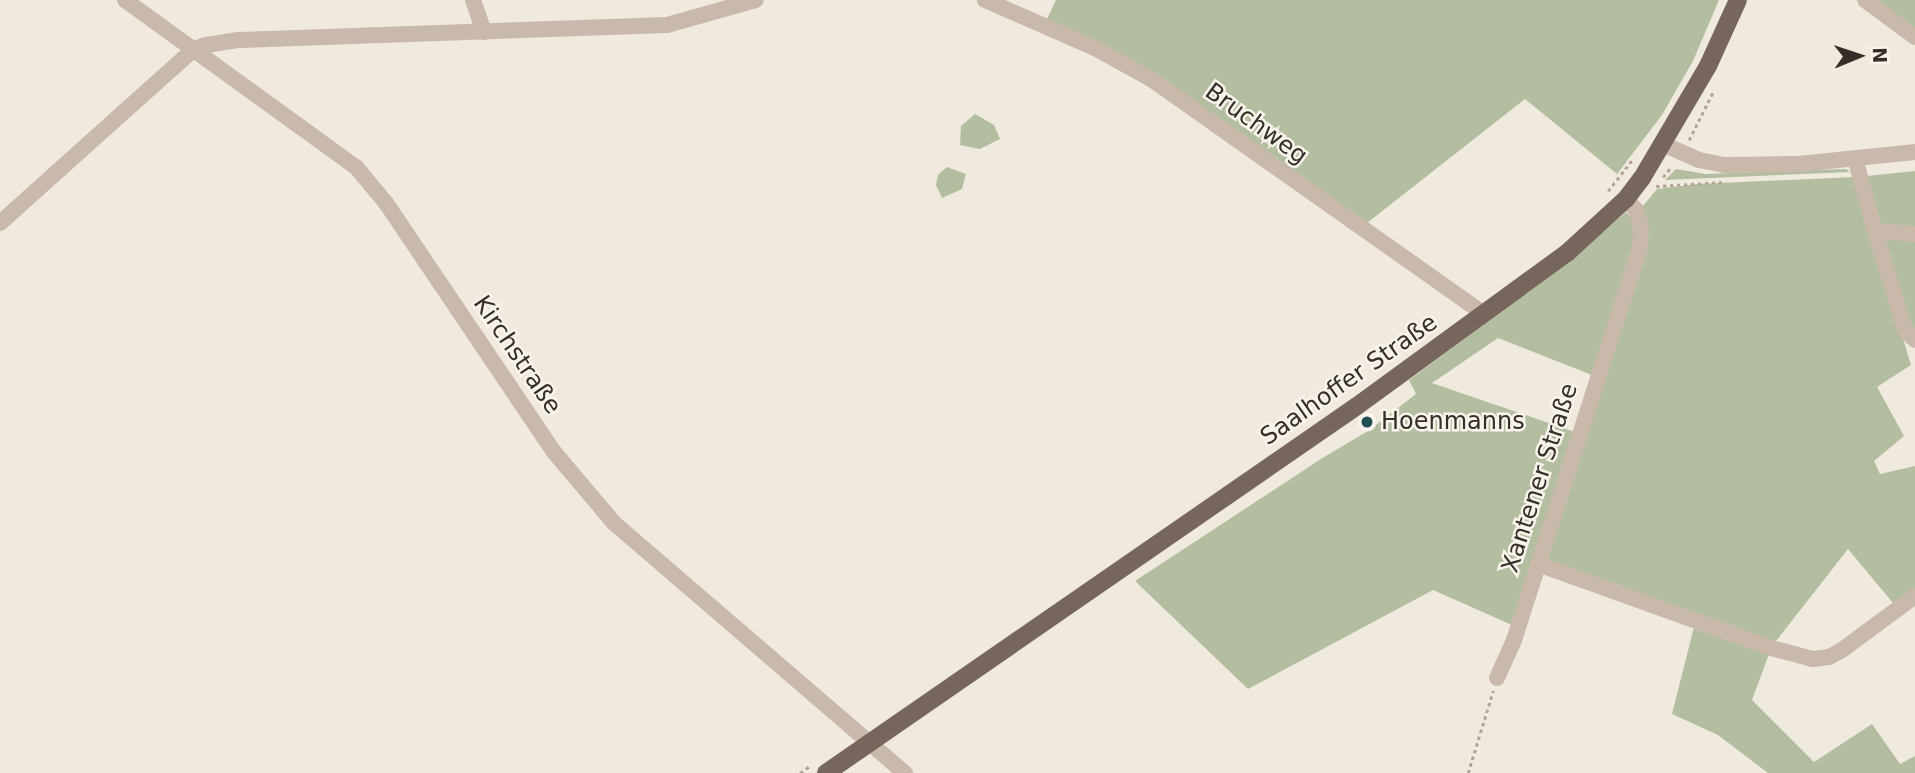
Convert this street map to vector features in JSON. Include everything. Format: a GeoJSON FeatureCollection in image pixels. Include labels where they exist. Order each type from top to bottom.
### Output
{"type":"FeatureCollection","features":[{"type":"Feature","properties":{"kind":"main road"},"geometry":{"type":"LineString","coordinates":[[1663,144],[1707,66],[1738,0]]}},
{"type":"Feature","properties":{"kind":"main road","name":"Saalhoffer Straße"},"geometry":{"type":"LineString","coordinates":[[822,766],[870,742],[1367,399],[1567,253],[1626,199],[1663,144]]}},
{"type":"Feature","properties":{"kind":"street","name":"Kirchstraße"},"geometry":{"type":"LineString","coordinates":[[125,0],[356,167],[386,203],[554,452],[614,523],[905,773]]}},
{"type":"Feature","properties":{"kind":"street"},"geometry":{"type":"LineString","coordinates":[[473,0],[484,32]]}},
{"type":"Feature","properties":{"kind":"street"},"geometry":{"type":"LineString","coordinates":[[0,223],[194,49],[229,41],[667,26],[756,0]]}},
{"type":"Feature","properties":{"kind":"street","name":"Bruchweg"},"geometry":{"type":"LineString","coordinates":[[985,0],[1097,49],[1151,79],[1484,314]]}},
{"type":"Feature","properties":{"kind":"street"},"geometry":{"type":"LineString","coordinates":[[1865,0],[1915,37]]}},
{"type":"Feature","properties":{"kind":"street"},"geometry":{"type":"LineString","coordinates":[[1663,144],[1699,160],[1724,164],[1799,164],[1915,152]]}},
{"type":"Feature","properties":{"kind":"street"},"geometry":{"type":"LineString","coordinates":[[1855,158],[1905,330],[1915,340]]}},
{"type":"Feature","properties":{"kind":"street","name":"Xantener Straße"},"geometry":{"type":"LineString","coordinates":[[1497,678],[1514,640],[1640,248],[1641,225],[1636,210],[1626,199]]}},
{"type":"Feature","properties":{"kind":"street"},"geometry":{"type":"LineString","coordinates":[[1875,231],[1915,234]]}},
{"type":"Feature","properties":{"kind":"street"},"geometry":{"type":"LineString","coordinates":[[1538,564],[1771,649],[1812,659],[1829,657],[1842,650],[1915,596]]}},
{"type":"Feature","properties":{"kind":"path"},"geometry":{"type":"LineString","coordinates":[[1608,192],[1633,159]]}},
{"type":"Feature","properties":{"kind":"path"},"geometry":{"type":"LineString","coordinates":[[1468,773],[1497,678]]}},
{"type":"Feature","properties":{"kind":"path"},"geometry":{"type":"LineString","coordinates":[[800,773],[822,766]]}},
{"type":"Feature","properties":{"kind":"green space"},"geometry":{"type":"Polygon","coordinates":[[[1056,0],[1719,0],[1693,61],[1662,115],[1617,174],[1525,99],[1367,223],[1172,85],[1046,21],[1056,0]]]}},
{"type":"Feature","properties":{"kind":"green space"},"geometry":{"type":"Polygon","coordinates":[[[1872,0],[1915,0],[1915,30],[1872,0]]]}},
{"type":"Feature","properties":{"kind":"green space"},"geometry":{"type":"Polygon","coordinates":[[[975,114],[994,125],[1000,139],[980,149],[960,145],[961,126],[975,114]]]}},
{"type":"Feature","properties":{"kind":"green space"},"geometry":{"type":"Polygon","coordinates":[[[947,167],[966,174],[962,189],[942,198],[936,185],[938,175],[947,167]]]}},
{"type":"Feature","properties":{"kind":"green space"},"geometry":{"type":"Polygon","coordinates":[[[1676,169],[1706,174],[1846,169],[1850,172],[1665,180],[1676,169]]]}},
{"type":"Feature","properties":{"kind":"green space"},"geometry":{"type":"Polygon","coordinates":[[[1915,171],[1915,230],[1881,225],[1867,176],[1915,171]]]}},
{"type":"Feature","properties":{"kind":"green space"},"geometry":{"type":"Polygon","coordinates":[[[1854,177],[1911,365],[1877,387],[1904,436],[1874,461],[1880,474],[1915,466],[1915,589],[1893,603],[1848,549],[1776,641],[1760,641],[1549,561],[1546,556],[1603,379],[1642,207],[1657,189],[1697,184],[1854,177]]]}},
{"type":"Feature","properties":{"kind":"green space"},"geometry":{"type":"Polygon","coordinates":[[[1626,212],[1635,221],[1637,242],[1592,375],[1498,338],[1432,383],[1575,432],[1512,625],[1433,590],[1248,689],[1135,581],[1368,431],[1416,394],[1409,380],[1551,275],[1626,212]]]}},
{"type":"Feature","properties":{"kind":"green space"},"geometry":{"type":"Polygon","coordinates":[[[1884,237],[1915,239],[1915,331],[1906,314],[1884,237]]]}},
{"type":"Feature","properties":{"kind":"green space"},"geometry":{"type":"Polygon","coordinates":[[[1694,627],[1769,654],[1752,700],[1814,762],[1872,724],[1900,764],[1915,756],[1915,773],[1768,773],[1718,735],[1672,714],[1694,627]]]}},
{"type":"Feature","properties":{"kind":"place","name":"Hoenmanns"},"geometry":{"type":"Point","coordinates":[1367,422]}}]}
